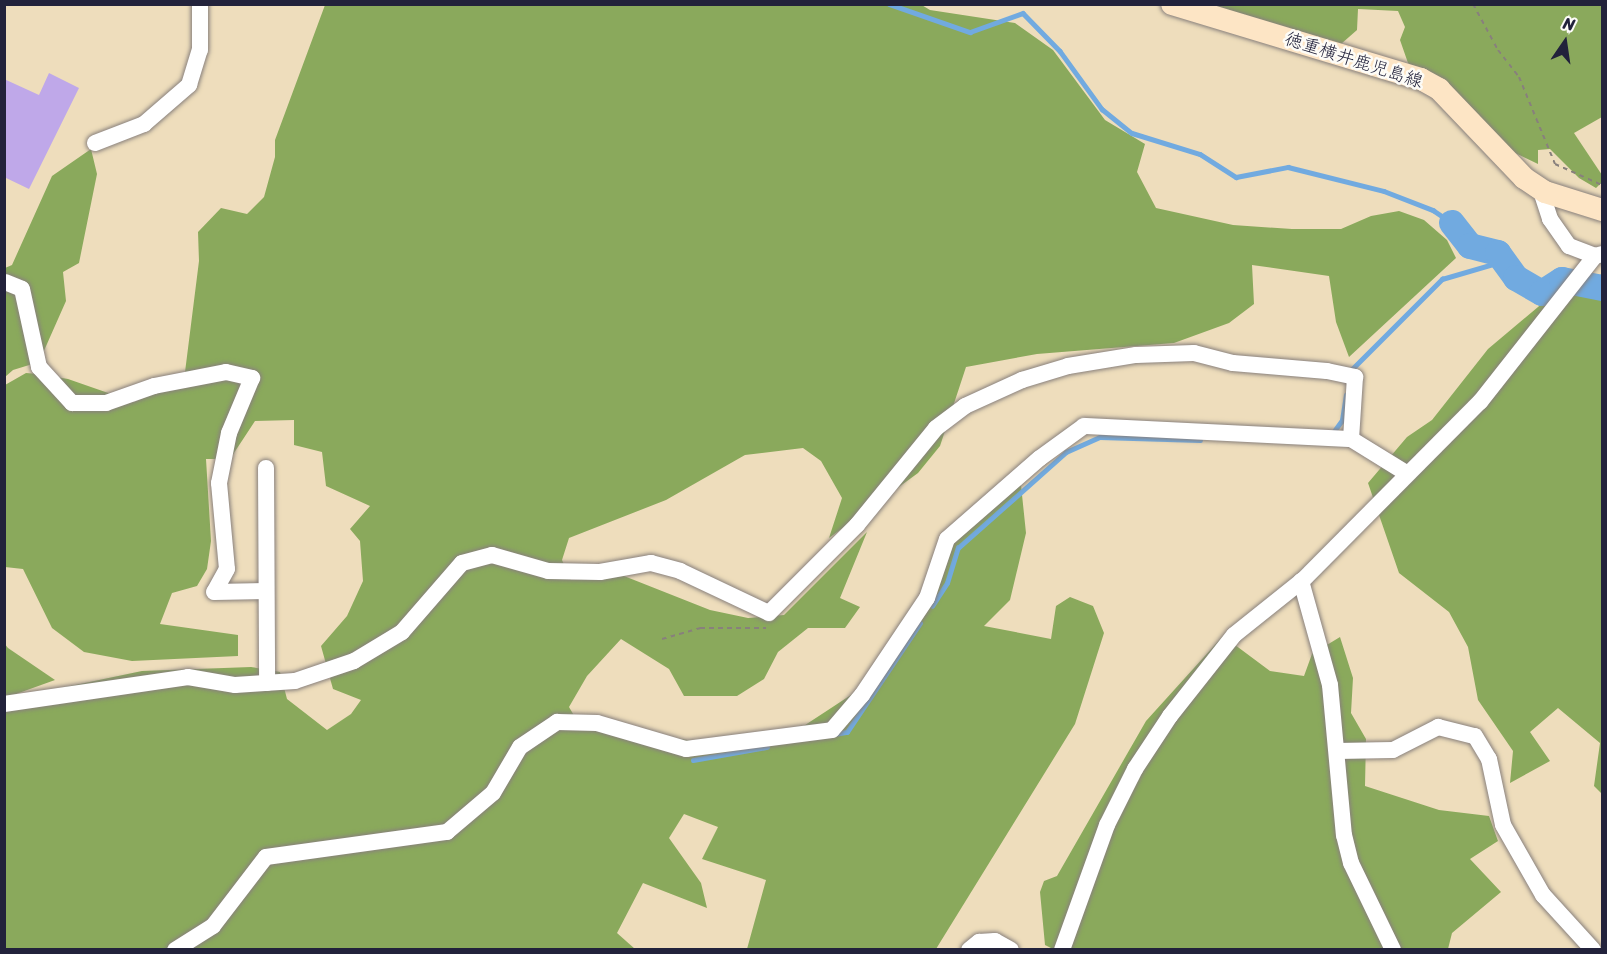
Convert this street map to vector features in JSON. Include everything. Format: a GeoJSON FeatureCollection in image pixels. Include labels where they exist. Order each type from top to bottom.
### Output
{"type":"FeatureCollection","features":[{"type":"Feature","properties":{"kind":"main road","name":"徳重横井鹿児島線"},"geometry":{"type":"LineString","coordinates":[[1172,4],[1421,79],[1438,89],[1505,162],[1540,188],[1602,210]]}},
{"type":"Feature","properties":{"kind":"street"},"geometry":{"type":"LineString","coordinates":[[95,143],[144,124],[189,85],[200,50],[200,4]]}},
{"type":"Feature","properties":{"kind":"street"},"geometry":{"type":"LineString","coordinates":[[1062,950],[1107,825],[1134,769],[1170,716],[1234,635],[1301,581],[1361,524],[1406,473],[1480,402],[1599,255],[1569,246],[1550,219],[1540,188]]}},
{"type":"Feature","properties":{"kind":"street"},"geometry":{"type":"LineString","coordinates":[[5,282],[22,289],[39,367],[72,403],[106,403],[154,386],[226,372],[252,378],[229,433],[219,483],[227,569],[214,592],[266,591]]}},
{"type":"Feature","properties":{"kind":"street"},"geometry":{"type":"LineString","coordinates":[[4,704],[188,676],[235,685],[295,681],[354,661],[402,632],[462,563],[492,555],[548,571],[600,573],[651,563],[680,571],[769,613],[857,525],[936,428],[975,402],[1022,380],[1068,366],[1136,355],[1194,353],[1233,363],[1327,371],[1355,377],[1351,439]]}},
{"type":"Feature","properties":{"kind":"street"},"geometry":{"type":"LineString","coordinates":[[175,950],[213,926],[266,857],[447,832],[493,793],[520,747],[557,722],[597,723],[686,749],[832,730],[862,695],[927,598],[947,539],[1040,458],[1084,426],[1351,439],[1406,473]]}},
{"type":"Feature","properties":{"kind":"street"},"geometry":{"type":"LineString","coordinates":[[266,468],[267,683]]}},
{"type":"Feature","properties":{"kind":"street"},"geometry":{"type":"LineString","coordinates":[[1301,581],[1330,685],[1344,835],[1351,863],[1393,950]]}},
{"type":"Feature","properties":{"kind":"street"},"geometry":{"type":"LineString","coordinates":[[1337,752],[1393,750],[1438,727],[1475,736],[1489,759],[1503,825],[1543,895],[1593,950]]}},
{"type":"Feature","properties":{"kind":"street"},"geometry":{"type":"LineString","coordinates":[[969,950],[979,942],[995,941],[1011,950]]}},
{"type":"Feature","properties":{"kind":"path"},"geometry":{"type":"LineString","coordinates":[[1473,4],[1498,50],[1519,77],[1555,164],[1602,185]]}},
{"type":"Feature","properties":{"kind":"path"},"geometry":{"type":"LineString","coordinates":[[662,639],[700,628],[763,630],[769,625]]}},
{"type":"Feature","properties":{"kind":"green space"},"geometry":{"type":"Polygon","coordinates":[[[920,4],[930,10],[1015,23],[1053,50],[1105,120],[1145,144],[1137,172],[1156,208],[1233,225],[1292,229],[1341,229],[1371,216],[1399,211],[1424,220],[1447,240],[1456,258],[1349,357],[1336,322],[1329,276],[1252,265],[1254,304],[1229,323],[1174,343],[1037,354],[966,367],[940,446],[918,473],[829,538],[842,498],[821,461],[803,448],[745,455],[666,500],[569,538],[562,560],[571,580],[624,576],[710,610],[748,618],[784,615],[867,532],[840,598],[860,607],[845,628],[808,628],[778,652],[764,679],[737,696],[684,696],[669,669],[621,639],[587,676],[569,707],[579,724],[742,748],[796,731],[854,693],[908,621],[934,567],[975,511],[1021,485],[1026,533],[1010,600],[984,626],[1051,639],[1056,606],[1070,597],[1093,606],[1104,633],[1075,724],[936,949],[747,949],[766,880],[702,859],[718,827],[684,814],[669,838],[701,883],[707,908],[643,883],[617,933],[635,949],[5,949],[4,708],[37,693],[142,671],[251,667],[280,672],[287,699],[327,730],[351,714],[361,700],[333,689],[321,646],[347,616],[363,581],[360,541],[350,529],[370,506],[326,486],[322,452],[294,445],[294,420],[255,421],[230,459],[206,459],[211,541],[207,569],[197,586],[172,593],[160,624],[238,635],[238,656],[132,661],[84,652],[52,628],[23,569],[5,567],[5,385],[26,373],[38,374],[68,379],[134,402],[184,380],[199,261],[198,232],[221,208],[247,214],[264,197],[275,157],[275,140],[325,5],[920,4]]]}},
{"type":"Feature","properties":{"kind":"green space"},"geometry":{"type":"Polygon","coordinates":[[[1208,5],[1602,5],[1602,117],[1574,133],[1602,175],[1602,182],[1596,188],[1579,178],[1550,149],[1538,150],[1538,164],[1509,150],[1408,63],[1400,40],[1405,27],[1398,11],[1358,9],[1357,30],[1341,44],[1208,5]]]}},
{"type":"Feature","properties":{"kind":"green space"},"geometry":{"type":"Polygon","coordinates":[[[91,149],[97,174],[79,263],[63,272],[66,301],[39,362],[13,370],[5,377],[5,268],[12,265],[52,176],[91,149]]]}},
{"type":"Feature","properties":{"kind":"green space"},"geometry":{"type":"Polygon","coordinates":[[[1602,274],[1602,794],[1594,786],[1600,743],[1558,708],[1530,732],[1550,761],[1510,783],[1513,751],[1478,700],[1468,647],[1449,612],[1399,573],[1368,483],[1407,437],[1432,420],[1488,349],[1544,302],[1602,274]]]}},
{"type":"Feature","properties":{"kind":"green space"},"geometry":{"type":"Polygon","coordinates":[[[1223,636],[1270,671],[1304,676],[1312,654],[1340,637],[1353,678],[1351,713],[1366,739],[1365,786],[1439,810],[1489,816],[1498,841],[1470,859],[1501,892],[1452,933],[1448,949],[1053,949],[1045,945],[1040,892],[1044,881],[1057,876],[1146,721],[1223,636]]]}},
{"type":"Feature","properties":{"kind":"green space"},"geometry":{"type":"Polygon","coordinates":[[[4,643],[8,648],[55,680],[5,698],[4,643]]]}},
{"type":"Feature","properties":{"kind":"building"},"geometry":{"type":"Polygon","coordinates":[[[49,73],[79,88],[29,189],[4,177],[4,79],[39,95],[49,73]]]}},
{"type":"Feature","properties":{"kind":"waterway"},"geometry":{"type":"LineString","coordinates":[[889,4],[970,32],[1023,13],[1060,51],[1102,109],[1132,133],[1200,154],[1236,177],[1288,167],[1384,191],[1433,210],[1452,223]]}},
{"type":"Feature","properties":{"kind":"waterway"},"geometry":{"type":"LineString","coordinates":[[1452,223],[1470,246],[1498,253],[1516,278],[1542,293],[1562,280],[1602,288]]}},
{"type":"Feature","properties":{"kind":"waterway"},"geometry":{"type":"LineString","coordinates":[[1349,372],[1442,279],[1504,261]]}},
{"type":"Feature","properties":{"kind":"waterway"},"geometry":{"type":"LineString","coordinates":[[1332,434],[1342,420],[1346,395]]}},
{"type":"Feature","properties":{"kind":"waterway"},"geometry":{"type":"LineString","coordinates":[[932,606],[947,583],[958,548],[1066,452],[1100,437],[1200,440]]}},
{"type":"Feature","properties":{"kind":"waterway"},"geometry":{"type":"LineString","coordinates":[[834,734],[847,732],[920,623]]}},
{"type":"Feature","properties":{"kind":"waterway"},"geometry":{"type":"LineString","coordinates":[[693,760],[767,747]]}}]}
